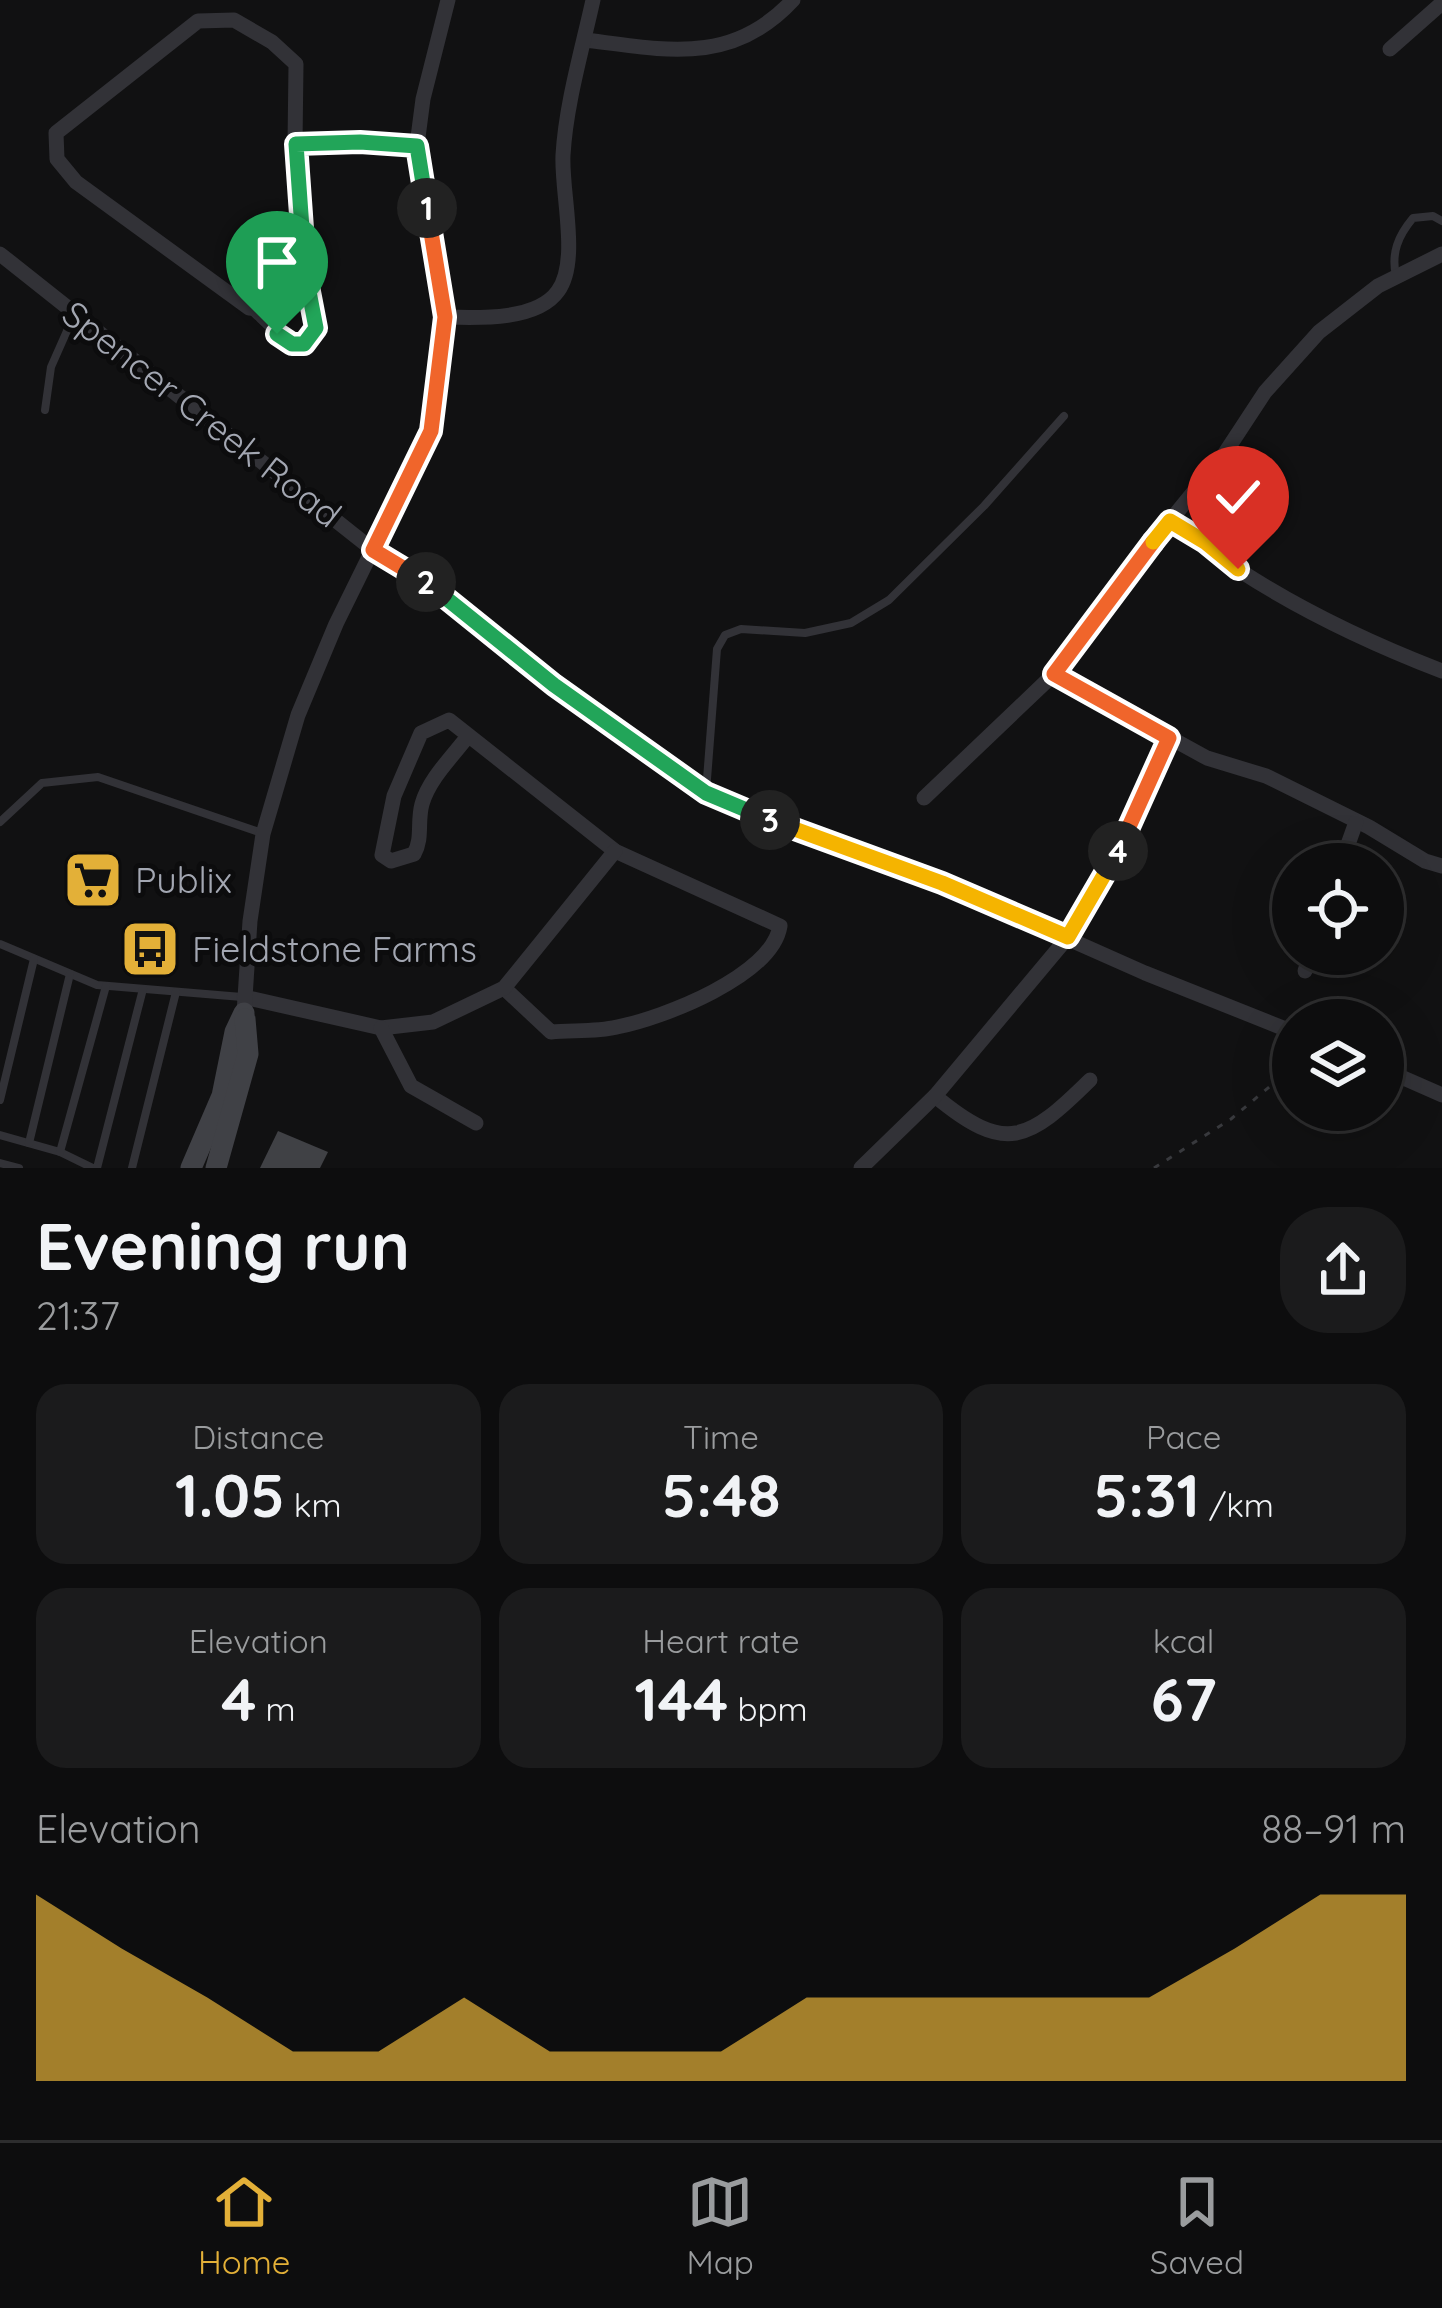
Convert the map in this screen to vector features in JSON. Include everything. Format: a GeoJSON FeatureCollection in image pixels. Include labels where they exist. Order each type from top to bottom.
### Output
{"type":"FeatureCollection","features":[{"type":"Feature","properties":{"kind":"street"},"geometry":{"type":"LineString","coordinates":[[216,1168],[248,1054],[244,1005],[263,834],[298,715],[431,431],[445,317],[417,146],[423,99],[448,0]]}},
{"type":"Feature","properties":{"kind":"street"},"geometry":{"type":"LineString","coordinates":[[445,317],[476,318],[542,306],[568,274],[563,154],[593,0]]}},
{"type":"Feature","properties":{"kind":"street"},"geometry":{"type":"LineString","coordinates":[[584,40],[672,51],[709,49],[736,42],[774,21],[794,0]]}},
{"type":"Feature","properties":{"kind":"street"},"geometry":{"type":"LineString","coordinates":[[1390,50],[1442,3]]}},
{"type":"Feature","properties":{"kind":"street"},"geometry":{"type":"LineString","coordinates":[[234,20],[272,42],[296,64],[296,144],[305,271],[302,295],[280,311],[249,308],[76,182],[56,159],[56,133],[199,21],[234,20]]}},
{"type":"Feature","properties":{"kind":"street"},"geometry":{"type":"LineString","coordinates":[[296,144],[417,146]]}},
{"type":"Feature","properties":{"kind":"street","name":"Spencer Creek Road"},"geometry":{"type":"LineString","coordinates":[[0,254],[373,550],[416,573],[554,685],[706,793],[805,836],[942,883],[1272,1024]]}},
{"type":"Feature","properties":{"kind":"street"},"geometry":{"type":"LineString","coordinates":[[924,797],[1054,674],[1116,587],[1223,456],[1265,392],[1319,332],[1378,286],[1442,254]]}},
{"type":"Feature","properties":{"kind":"street"},"geometry":{"type":"LineString","coordinates":[[1170,521],[1238,569],[1345,631],[1442,670]]}},
{"type":"Feature","properties":{"kind":"street"},"geometry":{"type":"LineString","coordinates":[[1054,674],[1208,758],[1266,776],[1442,866]]}},
{"type":"Feature","properties":{"kind":"street"},"geometry":{"type":"LineString","coordinates":[[468,736],[427,791],[413,854],[391,861],[382,856],[394,796],[421,734],[449,720],[615,851],[780,926],[777,942],[745,976],[618,1028],[551,1032],[504,988]]}},
{"type":"Feature","properties":{"kind":"street"},"geometry":{"type":"LineString","coordinates":[[861,1168],[935,1096],[1068,937],[1107,873],[1169,738]]}},
{"type":"Feature","properties":{"kind":"street"},"geometry":{"type":"LineString","coordinates":[[1348,843],[1355,822]]}},
{"type":"Feature","properties":{"kind":"street"},"geometry":{"type":"LineString","coordinates":[[244,1005],[381,1028],[433,1022],[504,988],[615,851]]}},
{"type":"Feature","properties":{"kind":"street"},"geometry":{"type":"LineString","coordinates":[[191,1168],[222,1096],[244,1005]]}},
{"type":"Feature","properties":{"kind":"street"},"geometry":{"type":"LineString","coordinates":[[381,1028],[411,1086],[476,1123]]}},
{"type":"Feature","properties":{"kind":"street"},"geometry":{"type":"LineString","coordinates":[[1404,1078],[1442,1095]]}},
{"type":"Feature","properties":{"kind":"street"},"geometry":{"type":"LineString","coordinates":[[935,1096],[970,1125],[997,1136],[1025,1132],[1058,1111],[1090,1080]]}},
{"type":"Feature","properties":{"kind":"lane"},"geometry":{"type":"LineString","coordinates":[[1396,278],[1392,260],[1403,230],[1413,218],[1433,216],[1442,221]]}},
{"type":"Feature","properties":{"kind":"lane"},"geometry":{"type":"LineString","coordinates":[[249,308],[292,344],[304,344],[316,328],[305,271]]}},
{"type":"Feature","properties":{"kind":"lane"},"geometry":{"type":"LineString","coordinates":[[45,410],[51,367],[75,314]]}},
{"type":"Feature","properties":{"kind":"lane"},"geometry":{"type":"LineString","coordinates":[[706,793],[717,649],[725,635],[741,629],[806,633],[851,623],[889,600],[984,506],[1064,416]]}},
{"type":"Feature","properties":{"kind":"lane"},"geometry":{"type":"LineString","coordinates":[[0,822],[42,783],[98,777],[263,834]]}},
{"type":"Feature","properties":{"kind":"lane"},"geometry":{"type":"LineString","coordinates":[[0,944],[106,986],[176,992],[244,1005]]}},
{"type":"Feature","properties":{"kind":"lane"},"geometry":{"type":"LineString","coordinates":[[0,1100],[34,959]]}},
{"type":"Feature","properties":{"kind":"lane"},"geometry":{"type":"LineString","coordinates":[[29,1143],[70,974]]}},
{"type":"Feature","properties":{"kind":"lane"},"geometry":{"type":"LineString","coordinates":[[60,1152],[106,986]]}},
{"type":"Feature","properties":{"kind":"lane"},"geometry":{"type":"LineString","coordinates":[[0,1135],[60,1152],[92,1167],[143,989]]}},
{"type":"Feature","properties":{"kind":"lane"},"geometry":{"type":"LineString","coordinates":[[132,1168],[176,992]]}},
{"type":"Feature","properties":{"kind":"lane"},"geometry":{"type":"LineString","coordinates":[[0,1163],[20,1168]]}},
{"type":"Feature","properties":{"kind":"path"},"geometry":{"type":"LineString","coordinates":[[1154,1168],[1231,1119],[1272,1085]]}},
{"type":"Feature","properties":{"kind":"building"},"geometry":{"type":"Polygon","coordinates":[[[278,1131],[328,1152],[320,1168],[260,1168],[278,1131]]]}},
{"type":"Feature","properties":{"kind":"place","name":"Publix"},"geometry":{"type":"Point","coordinates":[93,880]}},
{"type":"Feature","properties":{"kind":"place","name":"Fieldstone Farms"},"geometry":{"type":"Point","coordinates":[150,949]}},
{"type":"Feature","properties":{"kind":"route"},"geometry":{"type":"LineString","coordinates":[[277,334],[292,344],[304,344],[316,328],[305,271],[296,144],[417,146],[445,317],[431,431],[373,550],[416,573],[554,685],[706,793],[805,836],[942,883],[1068,937],[1135,818],[1169,738],[1054,674],[1170,521],[1238,569]]}}]}
